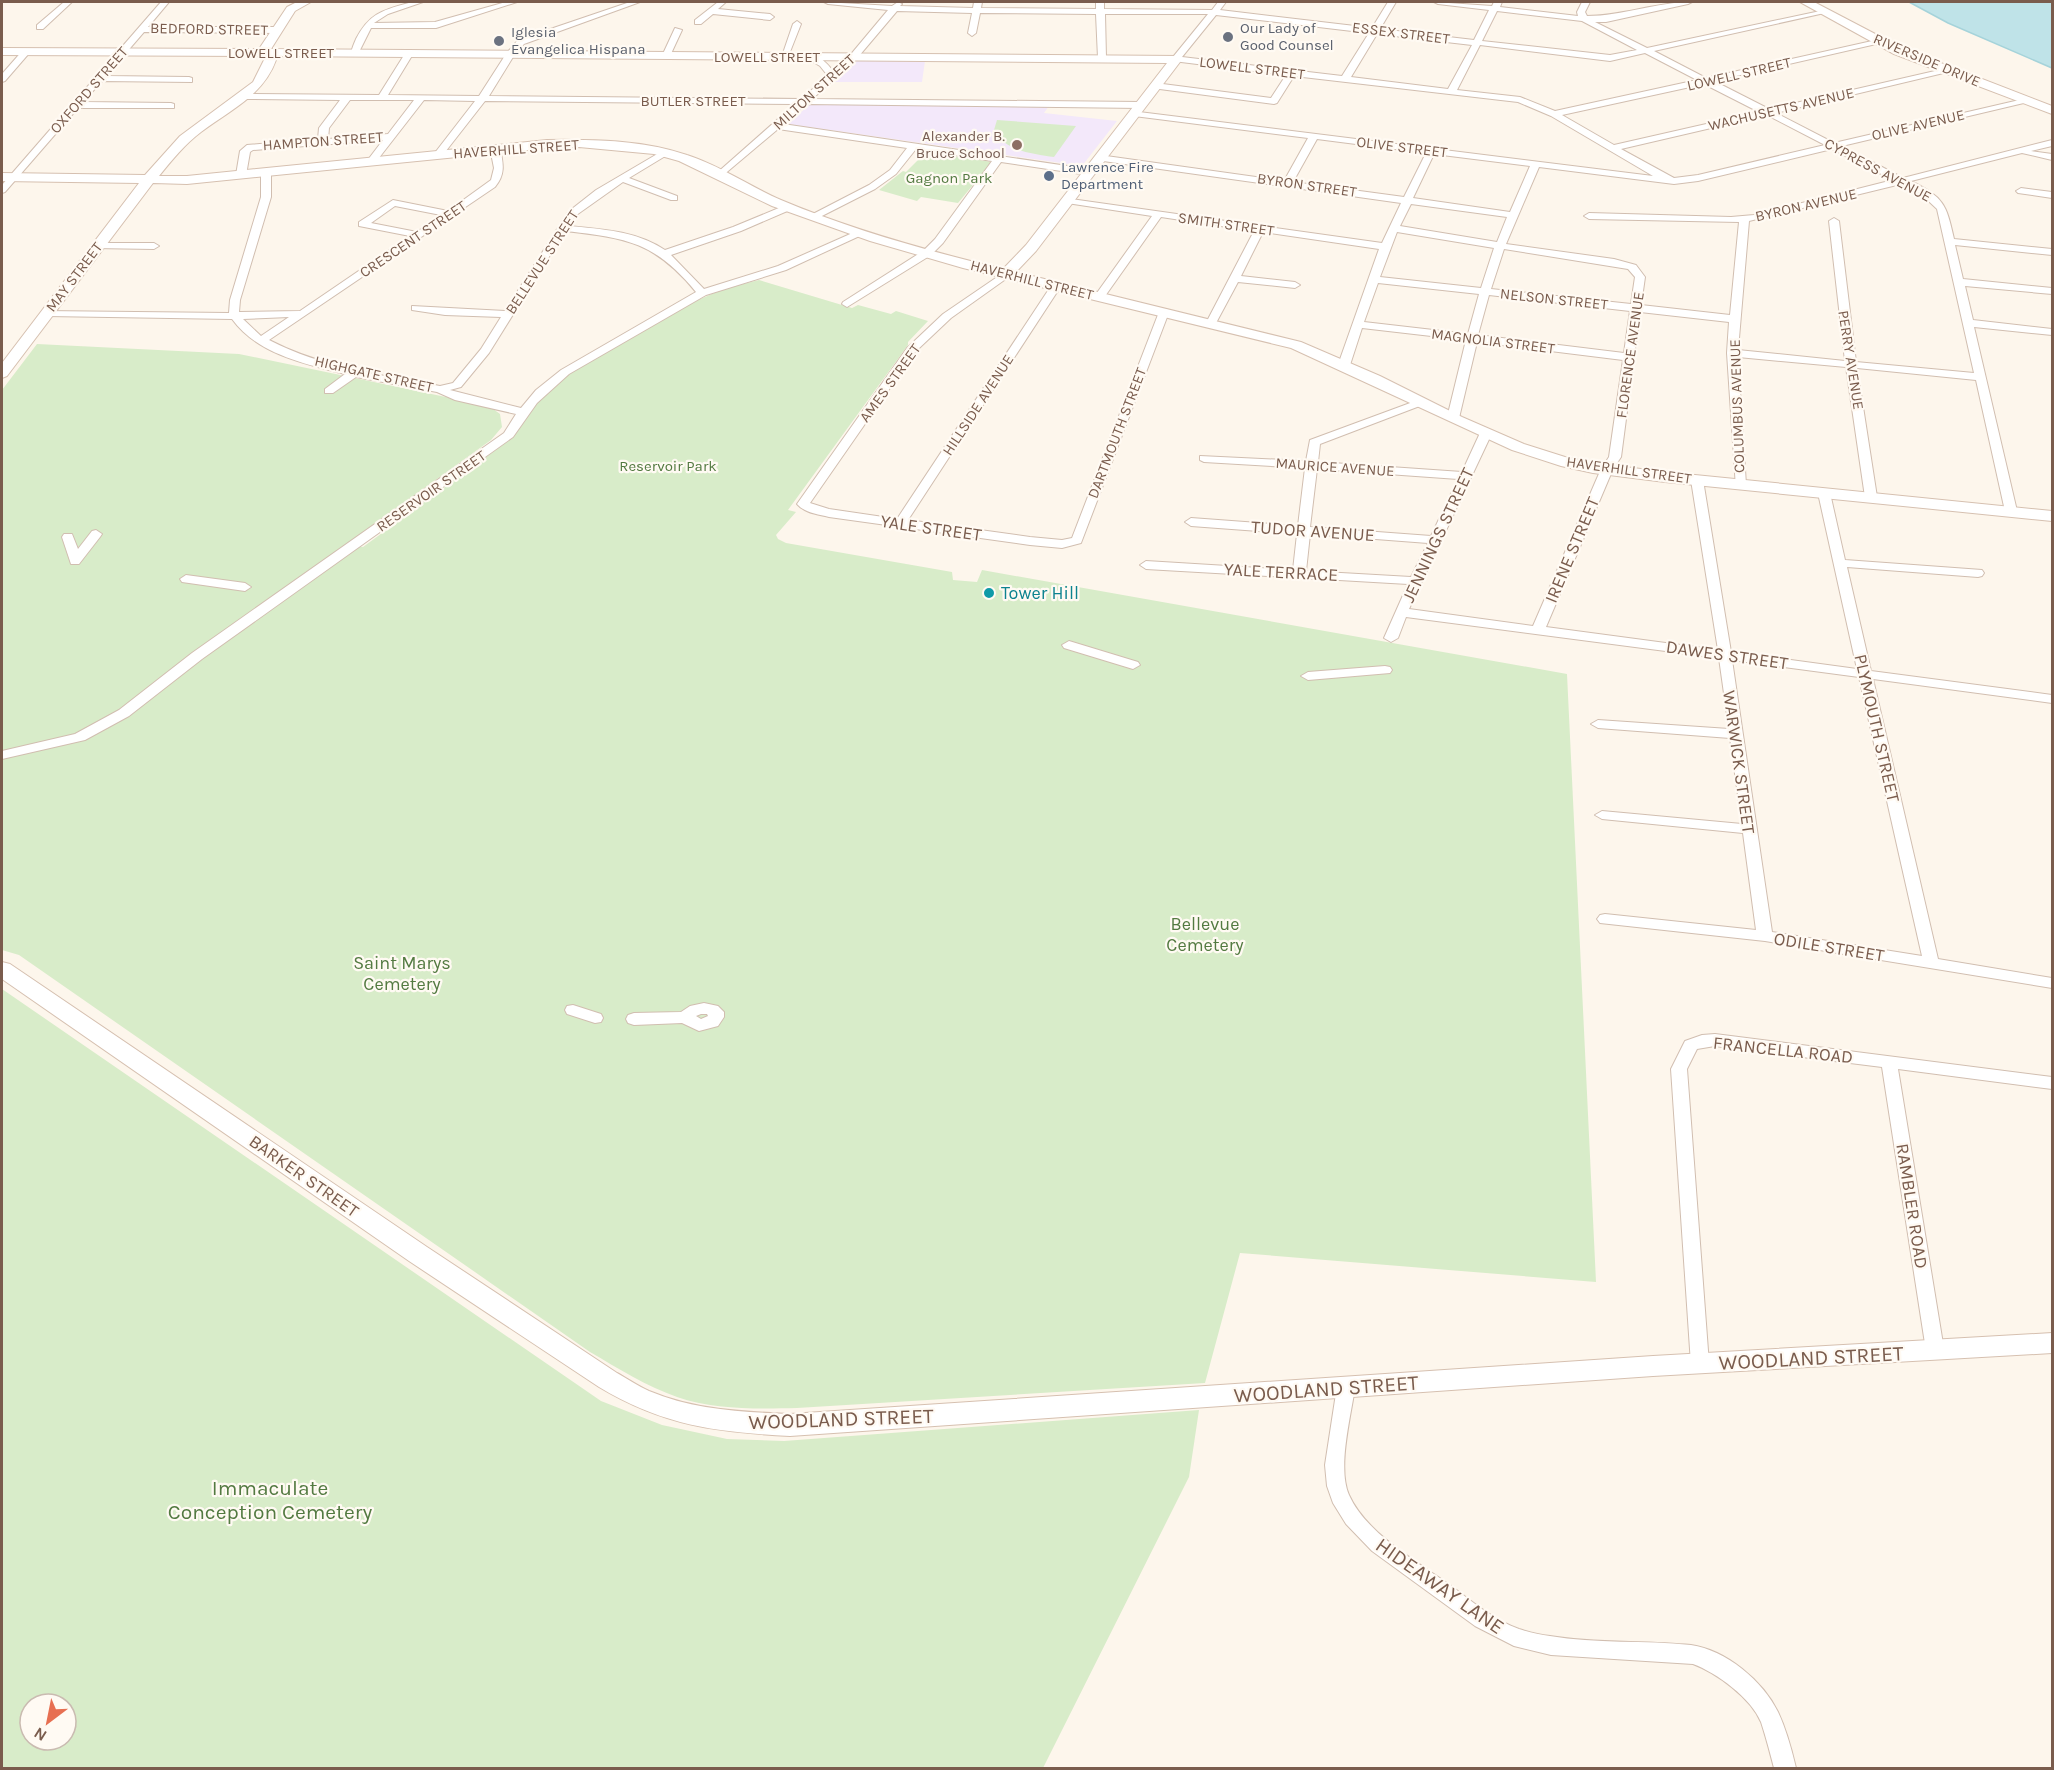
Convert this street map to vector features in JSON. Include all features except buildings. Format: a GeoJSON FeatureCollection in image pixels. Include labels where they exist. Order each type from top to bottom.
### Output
{"type":"FeatureCollection","features":[{"type":"Feature","properties":{"kind":"main road","name":"MAY STREET"},"geometry":{"type":"LineString","coordinates":[[2,374],[147,182],[197,127],[245,96],[267,69],[270,60],[264,50],[291,9],[305,2]]}},
{"type":"Feature","properties":{"kind":"main road","name":"RIVERSIDE DRIVE"},"geometry":{"type":"LineString","coordinates":[[1806,2],[1881,42],[1948,71],[2052,110]]}},
{"type":"Feature","properties":{"kind":"main road","name":"LOWELL STREET"},"geometry":{"type":"LineString","coordinates":[[2,51],[1176,59]]}},
{"type":"Feature","properties":{"kind":"main road","name":"AMES STREET"},"geometry":{"type":"LineString","coordinates":[[1006,274],[1031,248],[1176,59]]}},
{"type":"Feature","properties":{"kind":"main road","name":"HAVERHILL STREET"},"geometry":{"type":"LineString","coordinates":[[7,177],[147,182],[266,173],[495,148],[579,143],[628,147],[684,158],[814,217],[927,253],[1296,345],[1344,365],[1518,447],[1561,460],[1607,469],[1740,485],[2052,516]]}},
{"type":"Feature","properties":{"kind":"main road","name":"BARKER STREET"},"geometry":{"type":"LineString","coordinates":[[2,969],[426,1260],[608,1380]]}},
{"type":"Feature","properties":{"kind":"main road","name":"WOODLAND STREET"},"geometry":{"type":"LineString","coordinates":[[608,1380],[639,1398],[676,1411],[730,1422],[790,1425],[1346,1387],[2052,1343]]}},
{"type":"Feature","properties":{"kind":"street"},"geometry":{"type":"LineString","coordinates":[[40,27],[68,2]]}},
{"type":"Feature","properties":{"kind":"street","name":"OXFORD STREET"},"geometry":{"type":"LineString","coordinates":[[2,190],[7,177],[76,105],[165,2]]}},
{"type":"Feature","properties":{"kind":"street"},"geometry":{"type":"LineString","coordinates":[[354,54],[367,26],[375,16],[419,2]]}},
{"type":"Feature","properties":{"kind":"street"},"geometry":{"type":"LineString","coordinates":[[367,26],[435,25],[513,2]]}},
{"type":"Feature","properties":{"kind":"street"},"geometry":{"type":"LineString","coordinates":[[439,154],[482,99],[521,42],[636,2]]}},
{"type":"Feature","properties":{"kind":"street"},"geometry":{"type":"LineString","coordinates":[[698,22],[722,2]]}},
{"type":"Feature","properties":{"kind":"street","name":"ESSEX STREET"},"geometry":{"type":"LineString","coordinates":[[828,2],[897,5],[1100,6],[1214,12],[1610,58],[1825,12]]}},
{"type":"Feature","properties":{"kind":"street"},"geometry":{"type":"LineString","coordinates":[[1161,2],[1162,11]]}},
{"type":"Feature","properties":{"kind":"street","name":"AMES STREET"},"geometry":{"type":"LineString","coordinates":[[1176,59],[1222,2]]}},
{"type":"Feature","properties":{"kind":"street"},"geometry":{"type":"LineString","coordinates":[[1345,79],[1392,2]]}},
{"type":"Feature","properties":{"kind":"street"},"geometry":{"type":"LineString","coordinates":[[1438,2],[1496,5],[1584,20],[1606,19],[1688,2]]}},
{"type":"Feature","properties":{"kind":"street"},"geometry":{"type":"LineString","coordinates":[[1584,20],[1581,12],[1586,2]]}},
{"type":"Feature","properties":{"kind":"street","name":"MILTON STREET"},"geometry":{"type":"LineString","coordinates":[[721,174],[853,57],[897,5]]}},
{"type":"Feature","properties":{"kind":"street"},"geometry":{"type":"LineString","coordinates":[[1451,92],[1496,5]]}},
{"type":"Feature","properties":{"kind":"street"},"geometry":{"type":"LineString","coordinates":[[972,33],[978,6]]}},
{"type":"Feature","properties":{"kind":"street"},"geometry":{"type":"LineString","coordinates":[[1100,6],[1102,58]]}},
{"type":"Feature","properties":{"kind":"street"},"geometry":{"type":"LineString","coordinates":[[710,11],[770,17]]}},
{"type":"Feature","properties":{"kind":"street","name":"CYPRESS AVENUE"},"geometry":{"type":"LineString","coordinates":[[1584,20],[1924,192],[1939,203],[2011,511]]}},
{"type":"Feature","properties":{"kind":"street"},"geometry":{"type":"LineString","coordinates":[[196,29],[202,21]]}},
{"type":"Feature","properties":{"kind":"street"},"geometry":{"type":"LineString","coordinates":[[784,57],[797,24]]}},
{"type":"Feature","properties":{"kind":"street","name":"BEDFORD STREET"},"geometry":{"type":"LineString","coordinates":[[141,28],[277,30]]}},
{"type":"Feature","properties":{"kind":"street"},"geometry":{"type":"LineString","coordinates":[[666,56],[678,30]]}},
{"type":"Feature","properties":{"kind":"street","name":"LOWELL STREET"},"geometry":{"type":"LineString","coordinates":[[1529,103],[1554,114],[1881,42]]}},
{"type":"Feature","properties":{"kind":"street"},"geometry":{"type":"LineString","coordinates":[[2,79],[27,51]]}},
{"type":"Feature","properties":{"kind":"street"},"geometry":{"type":"LineString","coordinates":[[381,98],[409,54]]}},
{"type":"Feature","properties":{"kind":"street"},"geometry":{"type":"LineString","coordinates":[[811,57],[823,64],[832,76]]}},
{"type":"Feature","properties":{"kind":"street","name":"LOWELL STREET"},"geometry":{"type":"LineString","coordinates":[[1176,59],[1529,103],[1566,106],[1597,105]]}},
{"type":"Feature","properties":{"kind":"street","name":"WACHUSETTS AVENUE"},"geometry":{"type":"LineString","coordinates":[[1613,148],[1948,71]]}},
{"type":"Feature","properties":{"kind":"street"},"geometry":{"type":"LineString","coordinates":[[1267,110],[1291,73]]}},
{"type":"Feature","properties":{"kind":"street"},"geometry":{"type":"LineString","coordinates":[[99,78],[189,80]]}},
{"type":"Feature","properties":{"kind":"street"},"geometry":{"type":"LineString","coordinates":[[1155,87],[1274,101]]}},
{"type":"Feature","properties":{"kind":"street","name":"BUTLER STREET"},"geometry":{"type":"LineString","coordinates":[[245,96],[804,102],[1137,109]]}},
{"type":"Feature","properties":{"kind":"street"},"geometry":{"type":"LineString","coordinates":[[323,141],[324,128],[347,98]]}},
{"type":"Feature","properties":{"kind":"street"},"geometry":{"type":"LineString","coordinates":[[372,161],[421,98]]}},
{"type":"Feature","properties":{"kind":"street","name":"OLIVE AVENUE"},"geometry":{"type":"LineString","coordinates":[[1671,181],[1698,178],[2025,100]]}},
{"type":"Feature","properties":{"kind":"street"},"geometry":{"type":"LineString","coordinates":[[76,105],[171,106]]}},
{"type":"Feature","properties":{"kind":"street","name":"OLIVE STREET"},"geometry":{"type":"LineString","coordinates":[[1137,109],[1314,136],[1671,181]]}},
{"type":"Feature","properties":{"kind":"street"},"geometry":{"type":"LineString","coordinates":[[1554,114],[1671,181]]}},
{"type":"Feature","properties":{"kind":"street"},"geometry":{"type":"LineString","coordinates":[[777,126],[1088,172]]}},
{"type":"Feature","properties":{"kind":"street"},"geometry":{"type":"LineString","coordinates":[[1287,183],[1314,136]]}},
{"type":"Feature","properties":{"kind":"street","name":"HAMPTON STREET"},"geometry":{"type":"LineString","coordinates":[[241,175],[244,152],[250,147],[391,137]]}},
{"type":"Feature","properties":{"kind":"street","name":"BYRON AVENUE"},"geometry":{"type":"LineString","coordinates":[[1589,216],[1744,219],[1904,182],[2052,143]]}},
{"type":"Feature","properties":{"kind":"street"},"geometry":{"type":"LineString","coordinates":[[814,217],[872,187],[893,172],[914,146]]}},
{"type":"Feature","properties":{"kind":"street","name":"CRESCENT STREET"},"geometry":{"type":"LineString","coordinates":[[262,340],[497,181],[500,171],[495,148]]}},
{"type":"Feature","properties":{"kind":"street"},"geometry":{"type":"LineString","coordinates":[[1344,365],[1385,247],[1431,151]]}},
{"type":"Feature","properties":{"kind":"street"},"geometry":{"type":"LineString","coordinates":[[2017,152],[2052,157]]}},
{"type":"Feature","properties":{"kind":"street","name":"BELLEVUE STREET"},"geometry":{"type":"LineString","coordinates":[[440,389],[457,386],[485,351],[561,228],[579,206],[664,153]]}},
{"type":"Feature","properties":{"kind":"street","name":"BYRON STREET"},"geometry":{"type":"LineString","coordinates":[[1099,158],[1514,215]]}},
{"type":"Feature","properties":{"kind":"street"},"geometry":{"type":"LineString","coordinates":[[847,304],[927,253],[939,241],[998,159]]}},
{"type":"Feature","properties":{"kind":"street"},"geometry":{"type":"LineString","coordinates":[[1453,418],[1471,338],[1485,291],[1500,246],[1535,164]]}},
{"type":"Feature","properties":{"kind":"street"},"geometry":{"type":"LineString","coordinates":[[235,316],[235,300],[251,254],[266,197],[266,173]]}},
{"type":"Feature","properties":{"kind":"street"},"geometry":{"type":"LineString","coordinates":[[621,178],[674,198]]}},
{"type":"Feature","properties":{"kind":"street"},"geometry":{"type":"LineString","coordinates":[[2021,191],[2052,195]]}},
{"type":"Feature","properties":{"kind":"street","name":"SMITH STREET"},"geometry":{"type":"LineString","coordinates":[[1067,200],[1385,247]]}},
{"type":"Feature","properties":{"kind":"street"},"geometry":{"type":"LineString","coordinates":[[419,235],[363,224],[393,203],[449,214]]}},
{"type":"Feature","properties":{"kind":"street"},"geometry":{"type":"LineString","coordinates":[[666,253],[737,229],[789,207]]}},
{"type":"Feature","properties":{"kind":"street"},"geometry":{"type":"LineString","coordinates":[[1099,297],[1158,214]]}},
{"type":"Feature","properties":{"kind":"street","name":"COLUMBUS AVENUE"},"geometry":{"type":"LineString","coordinates":[[1740,485],[1732,353],[1744,219]]}},
{"type":"Feature","properties":{"kind":"street","name":"PERRY AVENUE"},"geometry":{"type":"LineString","coordinates":[[1834,221],[1871,497]]}},
{"type":"Feature","properties":{"kind":"street"},"geometry":{"type":"LineString","coordinates":[[561,228],[623,235],[666,253],[681,266],[702,293]]}},
{"type":"Feature","properties":{"kind":"street","name":"FLORENCE AVENUE"},"geometry":{"type":"LineString","coordinates":[[1394,228],[1614,262],[1632,267],[1640,278],[1637,308],[1615,457],[1607,469]]}},
{"type":"Feature","properties":{"kind":"street"},"geometry":{"type":"LineString","coordinates":[[1211,323],[1260,229]]}},
{"type":"Feature","properties":{"kind":"street","name":"RESERVOIR STREET"},"geometry":{"type":"LineString","coordinates":[[2,755],[80,737],[124,713],[197,656],[509,435],[523,413],[548,383],[674,307],[702,293],[782,268],[861,233]]}},
{"type":"Feature","properties":{"kind":"street"},"geometry":{"type":"LineString","coordinates":[[1949,241],[2052,252]]}},
{"type":"Feature","properties":{"kind":"street"},"geometry":{"type":"LineString","coordinates":[[98,246],[154,246]]}},
{"type":"Feature","properties":{"kind":"street","name":"AMES STREET"},"geometry":{"type":"LineString","coordinates":[[803,504],[911,350],[947,316],[1006,274]]}},
{"type":"Feature","properties":{"kind":"street"},"geometry":{"type":"LineString","coordinates":[[1234,278],[1295,285]]}},
{"type":"Feature","properties":{"kind":"street","name":"NELSON STREET"},"geometry":{"type":"LineString","coordinates":[[1373,279],[1735,319]]}},
{"type":"Feature","properties":{"kind":"street"},"geometry":{"type":"LineString","coordinates":[[1958,282],[2052,291]]}},
{"type":"Feature","properties":{"kind":"street","name":"HILLSIDE AVENUE"},"geometry":{"type":"LineString","coordinates":[[900,523],[1056,286]]}},
{"type":"Feature","properties":{"kind":"street"},"geometry":{"type":"LineString","coordinates":[[416,308],[445,312],[507,314]]}},
{"type":"Feature","properties":{"kind":"street","name":"DARTMOUTH STREET"},"geometry":{"type":"LineString","coordinates":[[1062,544],[1077,540],[1164,312]]}},
{"type":"Feature","properties":{"kind":"street"},"geometry":{"type":"LineString","coordinates":[[47,313],[235,316],[302,314]]}},
{"type":"Feature","properties":{"kind":"street","name":"HIGHGATE STREET"},"geometry":{"type":"LineString","coordinates":[[235,316],[255,337],[311,360],[355,372],[440,389],[449,395],[509,406],[523,413]]}},
{"type":"Feature","properties":{"kind":"street"},"geometry":{"type":"LineString","coordinates":[[1968,323],[2052,332]]}},
{"type":"Feature","properties":{"kind":"street","name":"MAGNOLIA STREET"},"geometry":{"type":"LineString","coordinates":[[1357,324],[1629,357]]}},
{"type":"Feature","properties":{"kind":"street"},"geometry":{"type":"LineString","coordinates":[[1732,353],[1980,377]]}},
{"type":"Feature","properties":{"kind":"street"},"geometry":{"type":"LineString","coordinates":[[329,391],[355,372]]}},
{"type":"Feature","properties":{"kind":"street"},"geometry":{"type":"LineString","coordinates":[[1299,573],[1314,442],[1420,402]]}},
{"type":"Feature","properties":{"kind":"street","name":"JENNINGS STREET"},"geometry":{"type":"LineString","coordinates":[[1391,638],[1401,612],[1486,433]]}},
{"type":"Feature","properties":{"kind":"street","name":"MAURICE AVENUE"},"geometry":{"type":"LineString","coordinates":[[1204,458],[1466,476]]}},
{"type":"Feature","properties":{"kind":"street","name":"IRENE STREET"},"geometry":{"type":"LineString","coordinates":[[1538,630],[1607,469]]}},
{"type":"Feature","properties":{"kind":"street","name":"WARWICK STREET"},"geometry":{"type":"LineString","coordinates":[[1697,480],[1765,936]]}},
{"type":"Feature","properties":{"kind":"street","name":"PLYMOUTH STREET"},"geometry":{"type":"LineString","coordinates":[[1824,493],[1931,964]]}},
{"type":"Feature","properties":{"kind":"street","name":"YALE STREET"},"geometry":{"type":"LineString","coordinates":[[803,504],[811,509],[829,513],[1062,544]]}},
{"type":"Feature","properties":{"kind":"street","name":"TUDOR AVENUE"},"geometry":{"type":"LineString","coordinates":[[1191,522],[1435,540]]}},
{"type":"Feature","properties":{"kind":"street"},"geometry":{"type":"LineString","coordinates":[[68,537],[75,561],[96,534]]}},
{"type":"Feature","properties":{"kind":"street"},"geometry":{"type":"LineString","coordinates":[[1840,563],[1978,573]]}},
{"type":"Feature","properties":{"kind":"street","name":"YALE TERRACE"},"geometry":{"type":"LineString","coordinates":[[1146,565],[1416,581]]}},
{"type":"Feature","properties":{"kind":"street"},"geometry":{"type":"LineString","coordinates":[[186,579],[245,587]]}},
{"type":"Feature","properties":{"kind":"street","name":"DAWES STREET"},"geometry":{"type":"LineString","coordinates":[[1401,612],[2052,699]]}},
{"type":"Feature","properties":{"kind":"street"},"geometry":{"type":"LineString","coordinates":[[1069,645],[1133,665]]}},
{"type":"Feature","properties":{"kind":"street"},"geometry":{"type":"LineString","coordinates":[[1308,676],[1385,670]]}},
{"type":"Feature","properties":{"kind":"street"},"geometry":{"type":"LineString","coordinates":[[1598,724],[1735,734]]}},
{"type":"Feature","properties":{"kind":"street"},"geometry":{"type":"LineString","coordinates":[[1602,815],[1749,829]]}},
{"type":"Feature","properties":{"kind":"street","name":"ODILE STREET"},"geometry":{"type":"LineString","coordinates":[[1605,920],[1765,936],[2052,983]]}},
{"type":"Feature","properties":{"kind":"street"},"geometry":{"type":"LineString","coordinates":[[573,1010],[595,1018]]}},
{"type":"Feature","properties":{"kind":"street"},"geometry":{"type":"LineString","coordinates":[[634,1020],[685,1017]]}},
{"type":"Feature","properties":{"kind":"street","name":"FRANCELLA ROAD"},"geometry":{"type":"LineString","coordinates":[[1700,1364],[1678,1069],[1684,1054],[1691,1046],[1702,1041],[1715,1040],[2052,1083]]}},
{"type":"Feature","properties":{"kind":"street","name":"RAMBLER ROAD"},"geometry":{"type":"LineString","coordinates":[[1889,1062],[1935,1350]]}},
{"type":"Feature","properties":{"kind":"street","name":"HIDEAWAY LANE"},"geometry":{"type":"LineString","coordinates":[[1346,1387],[1336,1455],[1337,1486],[1340,1497],[1353,1518],[1379,1545],[1482,1620],[1514,1637],[1551,1646],[1693,1655],[1716,1663],[1742,1682],[1763,1706],[1770,1718],[1785,1768]]}},
{"type":"Feature","properties":{"kind":"shaded area"},"geometry":{"type":"Polygon","coordinates":[[[857,61],[925,61],[922,82],[835,82],[857,61]]]}},
{"type":"Feature","properties":{"kind":"shaded area","name":"Alexander B. Bruce School"},"geometry":{"type":"Polygon","coordinates":[[[810,104],[1049,106],[1044,113],[1117,121],[1082,166],[788,124],[810,104]]]}},
{"type":"Feature","properties":{"kind":"green space"},"geometry":{"type":"Polygon","coordinates":[[[997,120],[1076,126],[1054,157],[1020,150],[1005,143],[994,130],[997,120]]]}},
{"type":"Feature","properties":{"kind":"green space","name":"Gagnon Park"},"geometry":{"type":"Polygon","coordinates":[[[926,152],[992,162],[958,203],[921,197],[917,201],[879,190],[903,171],[906,172],[926,152]]]}},
{"type":"Feature","properties":{"kind":"green space","name":"Bellevue Cemetery"},"geometry":{"type":"Polygon","coordinates":[[[759,280],[852,308],[858,305],[891,314],[896,311],[928,321],[908,342],[788,510],[796,512],[776,535],[778,539],[786,543],[952,572],[953,580],[977,582],[982,570],[1567,674],[1596,1282],[1240,1253],[1205,1383],[797,1408],[721,1406],[691,1401],[654,1388],[590,1352],[19,955],[2,950],[2,390],[37,344],[239,354],[489,406],[500,414],[502,427],[491,440],[347,544],[363,547],[508,441],[536,399],[572,372],[689,304],[723,289],[759,280]]]}},
{"type":"Feature","properties":{"kind":"green space","name":"Immaculate Conception Cemetery"},"geometry":{"type":"Polygon","coordinates":[[[2,989],[601,1401],[662,1425],[727,1439],[784,1441],[1199,1410],[1189,1477],[1043,1768],[2,1768],[2,989]]]}},
{"type":"Feature","properties":{"kind":"water"},"geometry":{"type":"Polygon","coordinates":[[[1909,2],[2052,2],[2052,68],[1948,23],[1909,2]]]}},
{"type":"Feature","properties":{"kind":"place","name":"Our Lady of Good Counsel"},"geometry":{"type":"Point","coordinates":[1228,37]}},
{"type":"Feature","properties":{"kind":"place","name":"Iglesia Evangelica Hispana"},"geometry":{"type":"Point","coordinates":[499,41]}},
{"type":"Feature","properties":{"kind":"place","name":"Alexander B. Bruce School"},"geometry":{"type":"Point","coordinates":[1017,145]}},
{"type":"Feature","properties":{"kind":"place","name":"Lawrence Fire Department"},"geometry":{"type":"Point","coordinates":[1049,176]}},
{"type":"Feature","properties":{"kind":"place","name":"Tower Hill"},"geometry":{"type":"Point","coordinates":[989,593]}},
{"type":"Feature","properties":{"kind":"park label","name":"Reservoir Park"},"geometry":{"type":"Point","coordinates":[668,466]}},
{"type":"Feature","properties":{"kind":"park label","name":"Saint Marys Cemetery"},"geometry":{"type":"Point","coordinates":[402,973]}}]}
